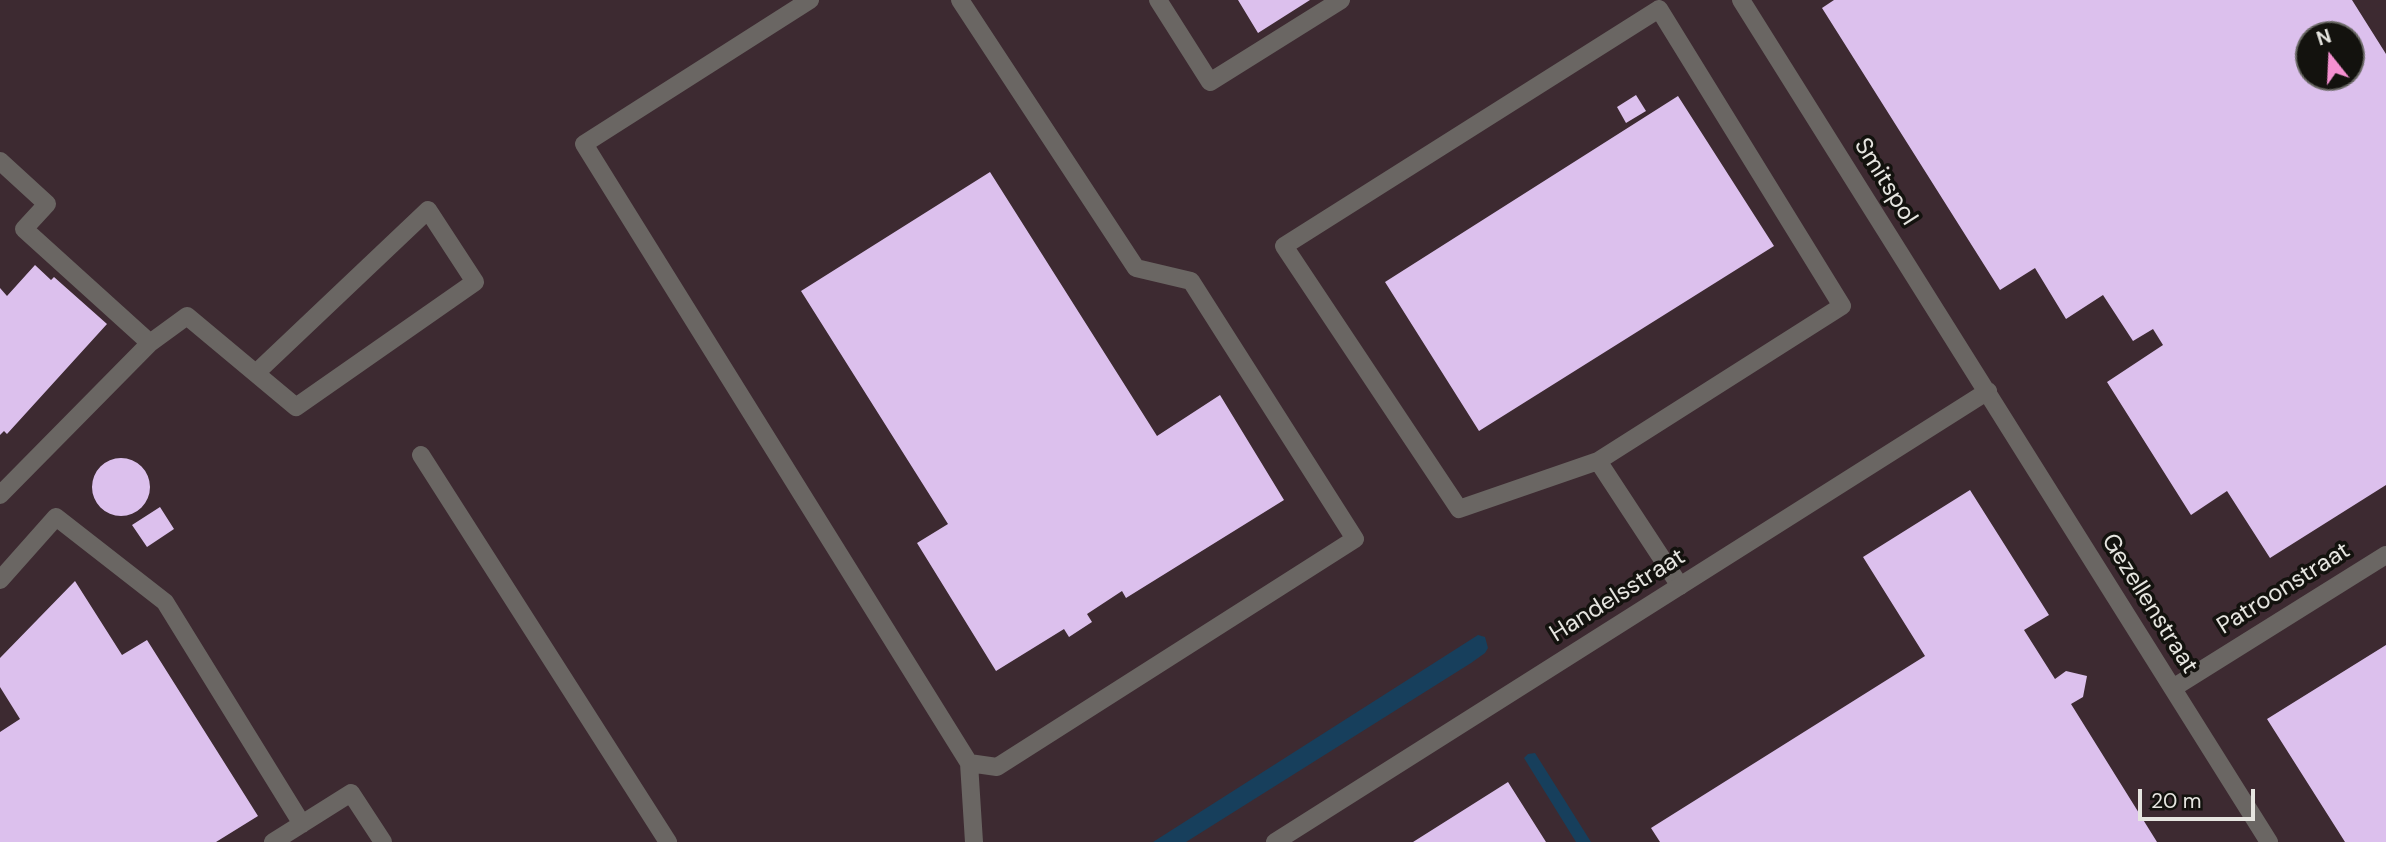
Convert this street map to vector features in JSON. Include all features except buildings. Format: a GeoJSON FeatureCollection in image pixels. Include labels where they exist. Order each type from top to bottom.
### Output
{"type":"FeatureCollection","features":[{"type":"Feature","properties":{"kind":"street"},"geometry":{"type":"LineString","coordinates":[[810,0],[584,144],[969,763],[974,842]]}},
{"type":"Feature","properties":{"kind":"street"},"geometry":{"type":"LineString","coordinates":[[960,0],[1136,268],[1191,281],[1355,539],[998,767],[969,763]]}},
{"type":"Feature","properties":{"kind":"street"},"geometry":{"type":"LineString","coordinates":[[1158,0],[1210,82],[1340,0]]}},
{"type":"Feature","properties":{"kind":"street","name":"Smitspol"},"geometry":{"type":"LineString","coordinates":[[1741,0],[1988,391]]}},
{"type":"Feature","properties":{"kind":"street"},"geometry":{"type":"LineString","coordinates":[[1659,9],[1842,306],[1598,461],[1459,509],[1284,246],[1659,9]]}},
{"type":"Feature","properties":{"kind":"street"},"geometry":{"type":"LineString","coordinates":[[0,161],[47,204],[24,229],[150,343]]}},
{"type":"Feature","properties":{"kind":"street"},"geometry":{"type":"LineString","coordinates":[[0,495],[150,343],[187,316],[296,407],[475,282],[428,210],[256,373]]}},
{"type":"Feature","properties":{"kind":"street","name":"Handelsstraat"},"geometry":{"type":"LineString","coordinates":[[1275,842],[1988,391]]}},
{"type":"Feature","properties":{"kind":"street","name":"Gezellenstraat"},"geometry":{"type":"LineString","coordinates":[[1988,391],[2269,842]]}},
{"type":"Feature","properties":{"kind":"street"},"geometry":{"type":"LineString","coordinates":[[421,455],[668,842]]}},
{"type":"Feature","properties":{"kind":"street"},"geometry":{"type":"LineString","coordinates":[[1598,461],[1680,586]]}},
{"type":"Feature","properties":{"kind":"street"},"geometry":{"type":"LineString","coordinates":[[0,580],[56,517],[164,602],[302,824]]}},
{"type":"Feature","properties":{"kind":"street","name":"Patroonstraat"},"geometry":{"type":"LineString","coordinates":[[2173,688],[2386,555]]}},
{"type":"Feature","properties":{"kind":"street"},"geometry":{"type":"LineString","coordinates":[[273,842],[351,793],[383,842]]}},
{"type":"Feature","properties":{"kind":"shaded area"},"geometry":{"type":"Polygon","coordinates":[[[0,0],[2386,0],[2386,842],[0,842],[0,0]]]}},
{"type":"Feature","properties":{"kind":"water"},"geometry":{"type":"Polygon","coordinates":[[[1478,635],[1485,637],[1488,648],[1471,663],[1186,842],[1153,842],[1478,635]]]}},
{"type":"Feature","properties":{"kind":"water"},"geometry":{"type":"Polygon","coordinates":[[[1535,753],[1591,842],[1576,842],[1524,758],[1535,753]]]}}]}
